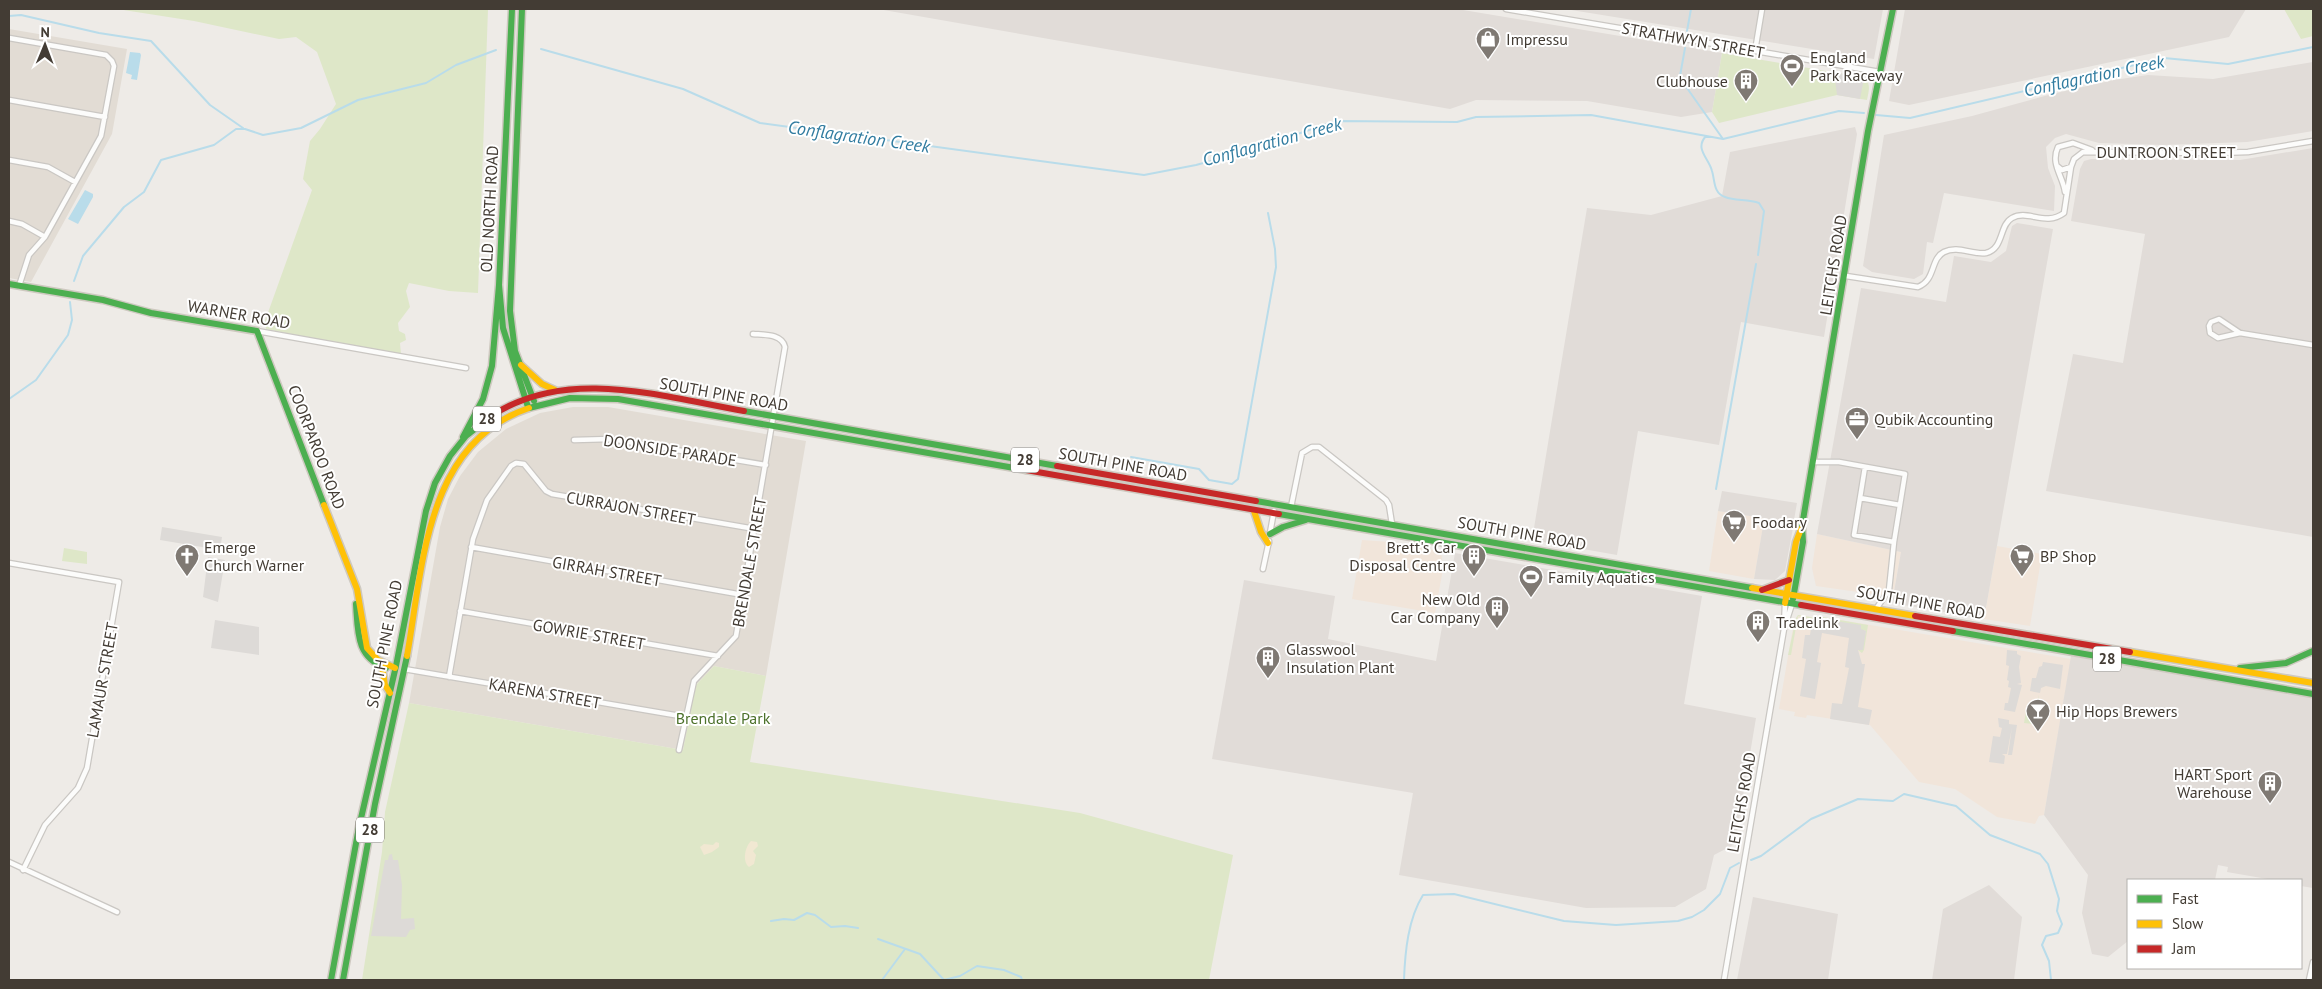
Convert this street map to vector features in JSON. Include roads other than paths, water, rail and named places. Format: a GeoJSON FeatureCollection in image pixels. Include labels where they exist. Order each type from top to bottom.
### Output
{"type":"FeatureCollection","features":[{"type":"Feature","properties":{"kind":"main road","name":"OLD NORTH ROAD"},"geometry":{"type":"LineString","coordinates":[[512,9],[498,285],[503,328],[509,352],[532,406]]}},
{"type":"Feature","properties":{"kind":"main road","name":"OLD NORTH ROAD"},"geometry":{"type":"LineString","coordinates":[[522,9],[510,311],[515,351],[528,397]]}},
{"type":"Feature","properties":{"kind":"main road","name":"LEITCHS ROAD"},"geometry":{"type":"LineString","coordinates":[[1790,594],[1789,580],[1796,542],[1802,526],[1814,462],[1846,276],[1868,131],[1893,9]]}},
{"type":"Feature","properties":{"kind":"main road","name":"WARNER ROAD"},"geometry":{"type":"LineString","coordinates":[[9,284],[102,300],[151,313],[257,332]]}},
{"type":"Feature","properties":{"kind":"main road"},"geometry":{"type":"LineString","coordinates":[[456,449],[482,404],[491,378],[496,349],[498,285]]}},
{"type":"Feature","properties":{"kind":"main road","name":"COORPAROO ROAD"},"geometry":{"type":"LineString","coordinates":[[257,332],[357,589],[367,648],[378,660],[395,668]]}},
{"type":"Feature","properties":{"kind":"main road"},"geometry":{"type":"LineString","coordinates":[[520,365],[542,384],[555,390]]}},
{"type":"Feature","properties":{"kind":"main road","name":"SOUTH PINE ROAD"},"geometry":{"type":"LineString","coordinates":[[332,980],[370,777],[395,668],[422,517],[439,474],[456,449],[477,428],[492,416],[528,397],[555,390],[584,387],[617,389],[1634,566],[1762,590],[2313,683]]}},
{"type":"Feature","properties":{"kind":"main road","name":"SOUTH PINE ROAD"},"geometry":{"type":"LineString","coordinates":[[344,980],[380,779],[404,669],[432,516],[444,486],[466,452],[478,439],[508,417],[532,406],[562,398],[603,397],[773,425],[1306,520],[2313,694]]}},
{"type":"Feature","properties":{"kind":"main road"},"geometry":{"type":"LineString","coordinates":[[1254,510],[1261,532],[1268,543]]}},
{"type":"Feature","properties":{"kind":"main road"},"geometry":{"type":"LineString","coordinates":[[1270,534],[1283,527],[1306,520]]}},
{"type":"Feature","properties":{"kind":"main road","name":"LEITCHS ROAD"},"geometry":{"type":"LineString","coordinates":[[1789,604],[1803,542],[1802,526]]}},
{"type":"Feature","properties":{"kind":"main road"},"geometry":{"type":"LineString","coordinates":[[1527,558],[1529,548]]}},
{"type":"Feature","properties":{"kind":"main road"},"geometry":{"type":"LineString","coordinates":[[1632,576],[1634,566]]}},
{"type":"Feature","properties":{"kind":"main road","name":"COORPAROO ROAD"},"geometry":{"type":"LineString","coordinates":[[351,573],[361,647],[369,659],[382,667],[404,669]]}},
{"type":"Feature","properties":{"kind":"main road"},"geometry":{"type":"LineString","coordinates":[[1762,590],[1789,580]]}},
{"type":"Feature","properties":{"kind":"main road","name":"28"},"geometry":{"type":"LineString","coordinates":[[2236,670],[2245,666],[2267,666],[2286,663],[2313,651]]}},
{"type":"Feature","properties":{"kind":"main road"},"geometry":{"type":"LineString","coordinates":[[382,667],[385,685],[390,693]]}},
{"type":"Feature","properties":{"kind":"street","name":"STRATHWYN STREET"},"geometry":{"type":"LineString","coordinates":[[1506,9],[1880,72]]}},
{"type":"Feature","properties":{"kind":"street"},"geometry":{"type":"LineString","coordinates":[[1545,15],[1546,9]]}},
{"type":"Feature","properties":{"kind":"street"},"geometry":{"type":"LineString","coordinates":[[1755,50],[1762,9]]}},
{"type":"Feature","properties":{"kind":"street"},"geometry":{"type":"LineString","coordinates":[[9,38],[110,57],[114,66],[102,136],[45,237],[25,263],[20,286]]}},
{"type":"Feature","properties":{"kind":"street"},"geometry":{"type":"LineString","coordinates":[[9,100],[105,117]]}},
{"type":"Feature","properties":{"kind":"street","name":"DUNTROON STREET"},"geometry":{"type":"LineString","coordinates":[[2071,167],[2074,159],[2083,152],[2248,152],[2313,142]]}},
{"type":"Feature","properties":{"kind":"street"},"geometry":{"type":"LineString","coordinates":[[2066,196],[2064,184],[2055,164],[2058,147],[2073,143],[2094,151]]}},
{"type":"Feature","properties":{"kind":"street"},"geometry":{"type":"LineString","coordinates":[[505,157],[516,158]]}},
{"type":"Feature","properties":{"kind":"street"},"geometry":{"type":"LineString","coordinates":[[9,160],[48,168],[75,182]]}},
{"type":"Feature","properties":{"kind":"street"},"geometry":{"type":"LineString","coordinates":[[1846,276],[1918,287],[1928,281],[1938,256],[1944,252],[1956,249],[1986,252],[1995,248],[2007,222],[2012,218],[2018,216],[2050,220],[2057,218],[2064,213],[2071,167],[2062,170],[2055,164]]}},
{"type":"Feature","properties":{"kind":"street"},"geometry":{"type":"LineString","coordinates":[[9,221],[22,224],[45,237]]}},
{"type":"Feature","properties":{"kind":"street"},"geometry":{"type":"LineString","coordinates":[[2240,332],[2218,338],[2210,333],[2209,326],[2215,320],[2222,320],[2240,332],[2313,345]]}},
{"type":"Feature","properties":{"kind":"street","name":"WARNER ROAD"},"geometry":{"type":"LineString","coordinates":[[257,332],[466,368]]}},
{"type":"Feature","properties":{"kind":"street","name":"BRENDALE STREET"},"geometry":{"type":"LineString","coordinates":[[680,750],[694,680],[736,636],[755,529],[785,345],[778,338],[753,334]]}},
{"type":"Feature","properties":{"kind":"street","name":"DOONSIDE PARADE"},"geometry":{"type":"LineString","coordinates":[[574,440],[611,439],[766,466]]}},
{"type":"Feature","properties":{"kind":"street"},"geometry":{"type":"LineString","coordinates":[[1291,507],[1302,453],[1312,447],[1319,447],[1386,500],[1389,505],[1392,524]]}},
{"type":"Feature","properties":{"kind":"street"},"geometry":{"type":"LineString","coordinates":[[1814,462],[1839,462],[1906,474],[1894,542],[1889,590],[1876,609]]}},
{"type":"Feature","properties":{"kind":"street","name":"CURRAJON STREET"},"geometry":{"type":"LineString","coordinates":[[471,547],[487,500],[511,466],[519,463],[524,464],[546,491],[552,494],[755,529]]}},
{"type":"Feature","properties":{"kind":"street"},"geometry":{"type":"LineString","coordinates":[[1865,467],[1854,535],[1894,542]]}},
{"type":"Feature","properties":{"kind":"street"},"geometry":{"type":"LineString","coordinates":[[1860,498],[1900,505]]}},
{"type":"Feature","properties":{"kind":"street"},"geometry":{"type":"LineString","coordinates":[[1263,569],[1275,504]]}},
{"type":"Feature","properties":{"kind":"street"},"geometry":{"type":"LineString","coordinates":[[449,677],[471,547]]}},
{"type":"Feature","properties":{"kind":"street","name":"GIRRAH STREET"},"geometry":{"type":"LineString","coordinates":[[471,547],[743,595]]}},
{"type":"Feature","properties":{"kind":"street","name":"LAMAUR STREET"},"geometry":{"type":"LineString","coordinates":[[9,563],[119,582],[94,718],[87,768],[78,788],[45,825],[23,870]]}},
{"type":"Feature","properties":{"kind":"street","name":"LEITCHS ROAD"},"geometry":{"type":"LineString","coordinates":[[1724,980],[1789,604]]}},
{"type":"Feature","properties":{"kind":"street","name":"GOWRIE STREET"},"geometry":{"type":"LineString","coordinates":[[460,611],[718,656]]}},
{"type":"Feature","properties":{"kind":"street","name":"KARENA STREET"},"geometry":{"type":"LineString","coordinates":[[404,669],[686,717]]}},
{"type":"Feature","properties":{"kind":"street"},"geometry":{"type":"LineString","coordinates":[[9,862],[117,912]]}},
{"type":"Feature","properties":{"kind":"street"},"geometry":{"type":"LineString","coordinates":[[2309,980],[2313,962]]}},
{"type":"Feature","properties":{"kind":"water"},"geometry":{"type":"Polygon","coordinates":[[[130,52],[140,53],[141,55],[137,80],[131,79],[132,75],[126,73],[130,52]]]}},
{"type":"Feature","properties":{"kind":"water"},"geometry":{"type":"Polygon","coordinates":[[[85,190],[93,194],[93,197],[78,224],[68,219],[85,190]]]}},
{"type":"Feature","properties":{"kind":"waterway"},"geometry":{"type":"LineString","coordinates":[[1687,31],[1691,9]]}},
{"type":"Feature","properties":{"kind":"waterway"},"geometry":{"type":"LineString","coordinates":[[9,16],[21,15],[99,33],[151,41],[210,105],[243,128]]}},
{"type":"Feature","properties":{"kind":"waterway","name":"Conflagration Creek"},"geometry":{"type":"LineString","coordinates":[[1876,115],[1910,118],[2164,58],[2228,64],[2313,47]]}},
{"type":"Feature","properties":{"kind":"waterway"},"geometry":{"type":"LineString","coordinates":[[1685,48],[1680,76],[1682,81],[1723,139]]}},
{"type":"Feature","properties":{"kind":"waterway","name":"Conflagration Creek"},"geometry":{"type":"LineString","coordinates":[[541,49],[683,89],[760,123],[1144,175],[1196,165],[1244,152],[1336,121],[1457,122],[1476,117],[1591,115],[1723,139],[1839,111],[1864,113]]}},
{"type":"Feature","properties":{"kind":"waterway","name":"Conflagration Creek"},"geometry":{"type":"LineString","coordinates":[[74,281],[83,256],[124,207],[144,192],[161,160],[214,145],[236,129],[245,129],[263,135],[301,128],[358,100],[426,83],[456,65],[496,50]]}},
{"type":"Feature","properties":{"kind":"waterway"},"geometry":{"type":"LineString","coordinates":[[1706,136],[1701,145],[1718,193],[1729,198],[1759,203],[1764,211],[1758,255]]}},
{"type":"Feature","properties":{"kind":"waterway"},"geometry":{"type":"LineString","coordinates":[[1131,457],[1199,469],[1209,480],[1232,484],[1238,479],[1276,267],[1275,249],[1268,213]]}},
{"type":"Feature","properties":{"kind":"waterway"},"geometry":{"type":"LineString","coordinates":[[1716,489],[1756,264]]}},
{"type":"Feature","properties":{"kind":"waterway","name":"Conflagration Creek"},"geometry":{"type":"LineString","coordinates":[[9,399],[36,380],[68,335],[72,320],[70,302]]}},
{"type":"Feature","properties":{"kind":"waterway"},"geometry":{"type":"LineString","coordinates":[[1751,860],[1761,856],[1811,819],[1858,799],[1893,801],[1904,794],[1956,806],[1990,835],[2040,854],[2048,864],[2059,899],[2057,911],[2062,924],[2058,933],[2046,936],[2042,945],[2049,961],[2051,980]]}},
{"type":"Feature","properties":{"kind":"waterway"},"geometry":{"type":"LineString","coordinates":[[1404,980],[1406,947],[1414,914],[1423,895],[1454,894],[1564,921],[1616,925],[1678,921],[1692,917],[1704,910],[1720,894],[1730,868],[1739,863]]}},
{"type":"Feature","properties":{"kind":"waterway"},"geometry":{"type":"LineString","coordinates":[[771,921],[794,920],[807,913],[815,915],[831,927],[845,926],[858,928]]}},
{"type":"Feature","properties":{"kind":"waterway"},"geometry":{"type":"LineString","coordinates":[[878,939],[920,954],[944,980],[960,976],[977,966],[1004,970],[1021,977],[1022,980]]}},
{"type":"Feature","properties":{"kind":"waterway"},"geometry":{"type":"LineString","coordinates":[[882,980],[905,949]]}},
{"type":"Feature","properties":{"kind":"waterway"},"geometry":{"type":"LineString","coordinates":[[1192,980],[1206,980]]}},
{"type":"Feature","properties":{"kind":"place","name":"Impressu"},"geometry":{"type":"Point","coordinates":[1488,60]}},
{"type":"Feature","properties":{"kind":"place","name":"England Park Raceway"},"geometry":{"type":"Point","coordinates":[1792,87]}},
{"type":"Feature","properties":{"kind":"place","name":"Clubhouse"},"geometry":{"type":"Point","coordinates":[1746,102]}},
{"type":"Feature","properties":{"kind":"place","name":"Qubik Accounting"},"geometry":{"type":"Point","coordinates":[1857,440]}},
{"type":"Feature","properties":{"kind":"place","name":"Foodary"},"geometry":{"type":"Point","coordinates":[1734,543]}},
{"type":"Feature","properties":{"kind":"place","name":"Emerge Church Warner"},"geometry":{"type":"Point","coordinates":[187,577]}},
{"type":"Feature","properties":{"kind":"place","name":"Brett's Car Disposal Centre"},"geometry":{"type":"Point","coordinates":[1474,577]}},
{"type":"Feature","properties":{"kind":"place","name":"BP Shop"},"geometry":{"type":"Point","coordinates":[2022,577]}},
{"type":"Feature","properties":{"kind":"place","name":"Family Aquatics"},"geometry":{"type":"Point","coordinates":[1531,598]}},
{"type":"Feature","properties":{"kind":"place","name":"New Old Car Company"},"geometry":{"type":"Point","coordinates":[1497,629]}},
{"type":"Feature","properties":{"kind":"place","name":"Tradelink"},"geometry":{"type":"Point","coordinates":[1758,643]}},
{"type":"Feature","properties":{"kind":"place","name":"Glasswool Insulation Plant"},"geometry":{"type":"Point","coordinates":[1268,679]}},
{"type":"Feature","properties":{"kind":"place","name":"Hip Hops Brewers"},"geometry":{"type":"Point","coordinates":[2038,732]}},
{"type":"Feature","properties":{"kind":"place","name":"HART Sport Warehouse"},"geometry":{"type":"Point","coordinates":[2270,804]}},
{"type":"Feature","properties":{"kind":"park label","name":"Brendale Park"},"geometry":{"type":"Point","coordinates":[723,718]}}]}
